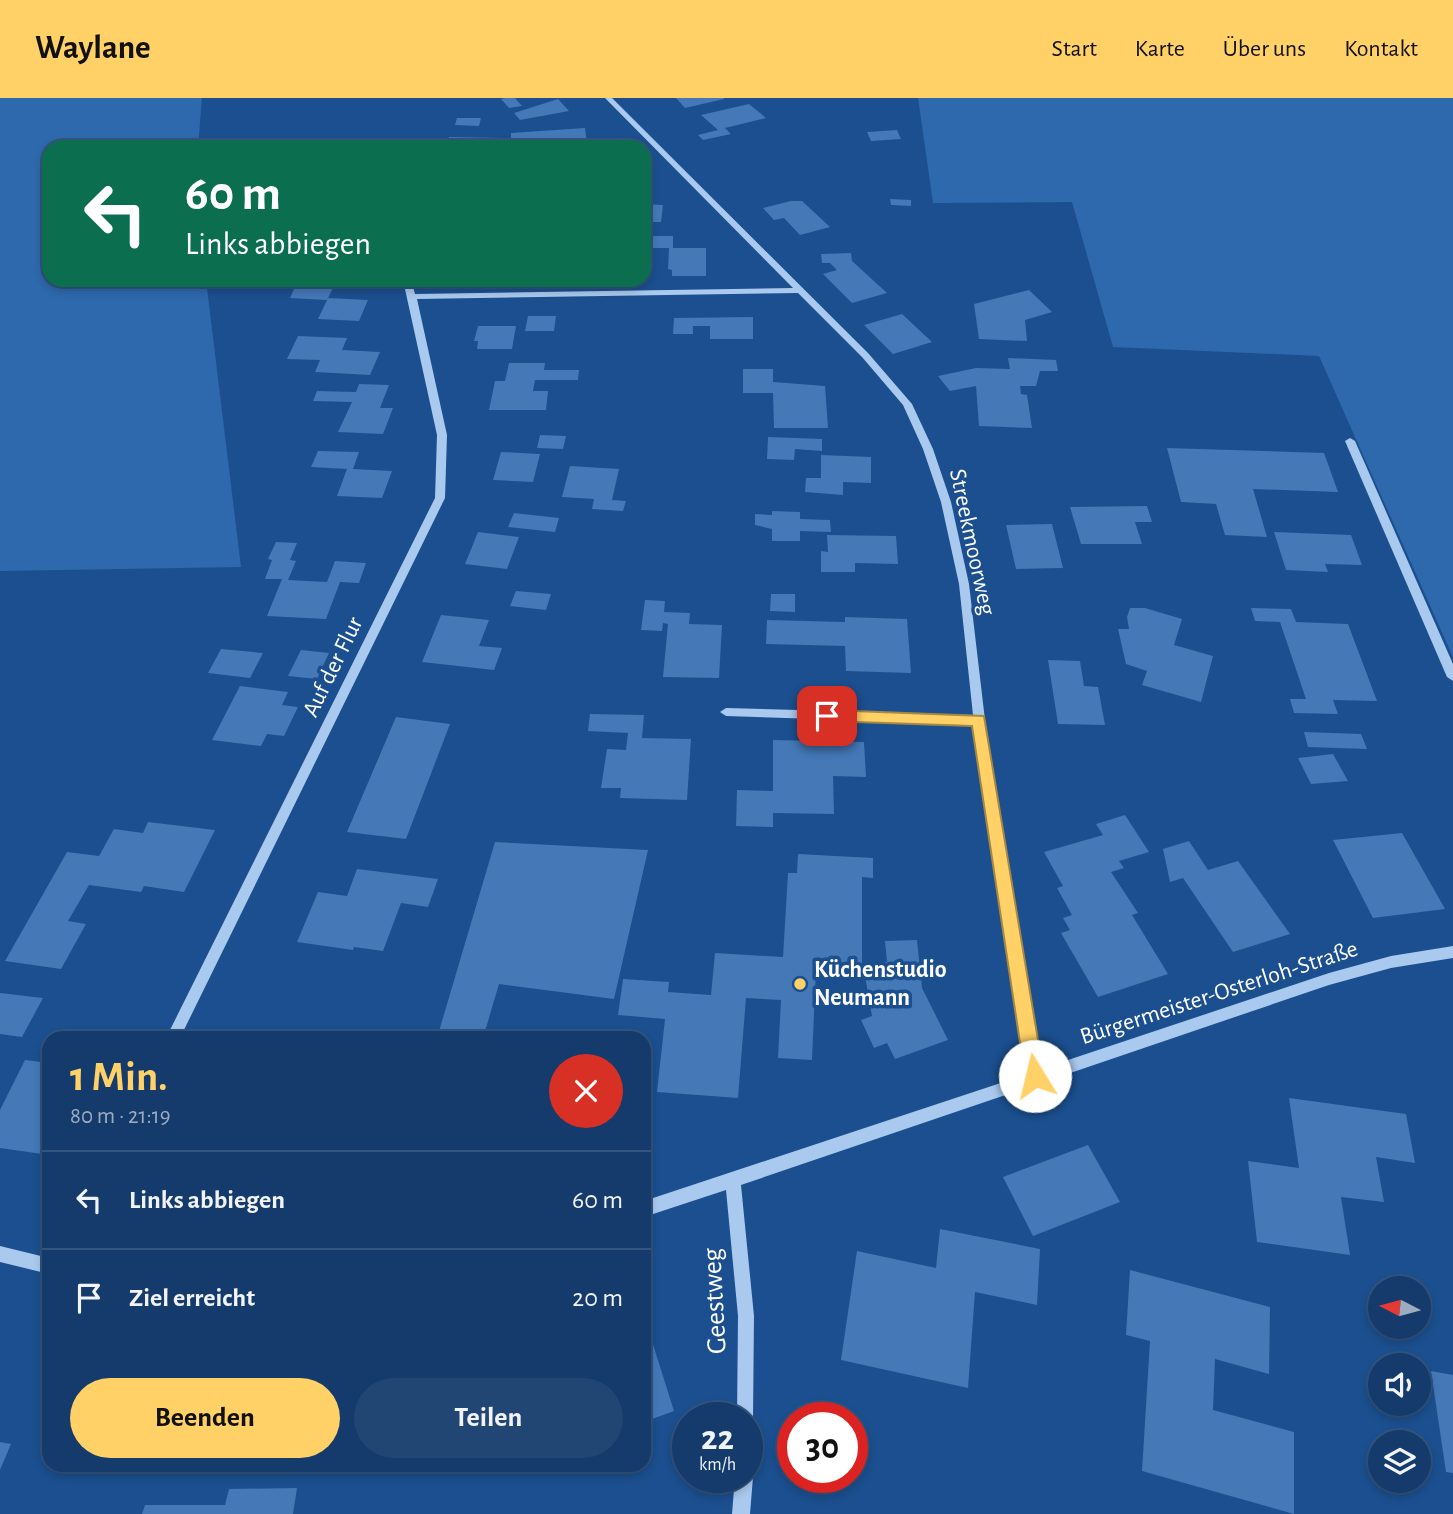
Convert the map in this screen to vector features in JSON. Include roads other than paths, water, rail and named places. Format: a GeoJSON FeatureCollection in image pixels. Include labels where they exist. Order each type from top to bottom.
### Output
{"type":"FeatureCollection","features":[{"type":"Feature","properties":{"kind":"street","name":"Streekmoorweg"},"geometry":{"type":"LineString","coordinates":[[608,98],[650,140]]}},
{"type":"Feature","properties":{"kind":"street","name":"Streekmoorweg"},"geometry":{"type":"LineString","coordinates":[[651,141],[865,355],[907,404],[928,449],[946,502],[964,584],[979,720],[1035,1076]]}},
{"type":"Feature","properties":{"kind":"street","name":"Auf der Flur"},"geometry":{"type":"LineString","coordinates":[[176,1031],[440,498],[442,435],[409,287]]}},
{"type":"Feature","properties":{"kind":"street"},"geometry":{"type":"LineString","coordinates":[[412,297],[802,290]]}},
{"type":"Feature","properties":{"kind":"street"},"geometry":{"type":"LineString","coordinates":[[1350,441],[1453,677]]}},
{"type":"Feature","properties":{"kind":"street"},"geometry":{"type":"LineString","coordinates":[[726,712],[979,720]]}},
{"type":"Feature","properties":{"kind":"street","name":"Bürgermeister-Osterloh-Straße"},"geometry":{"type":"LineString","coordinates":[[651,1207],[1035,1076],[1357,973],[1418,955],[1453,952]]}},
{"type":"Feature","properties":{"kind":"street","name":"Geestweg"},"geometry":{"type":"LineString","coordinates":[[733,1181],[746,1316],[745,1402]]}},
{"type":"Feature","properties":{"kind":"street"},"geometry":{"type":"LineString","coordinates":[[0,1254],[42,1264]]}},
{"type":"Feature","properties":{"kind":"street"},"geometry":{"type":"LineString","coordinates":[[741,1514],[743,1493]]}},
{"type":"Feature","properties":{"kind":"place","name":"Küchenstudio Neumann"},"geometry":{"type":"Point","coordinates":[800,984]}}]}
